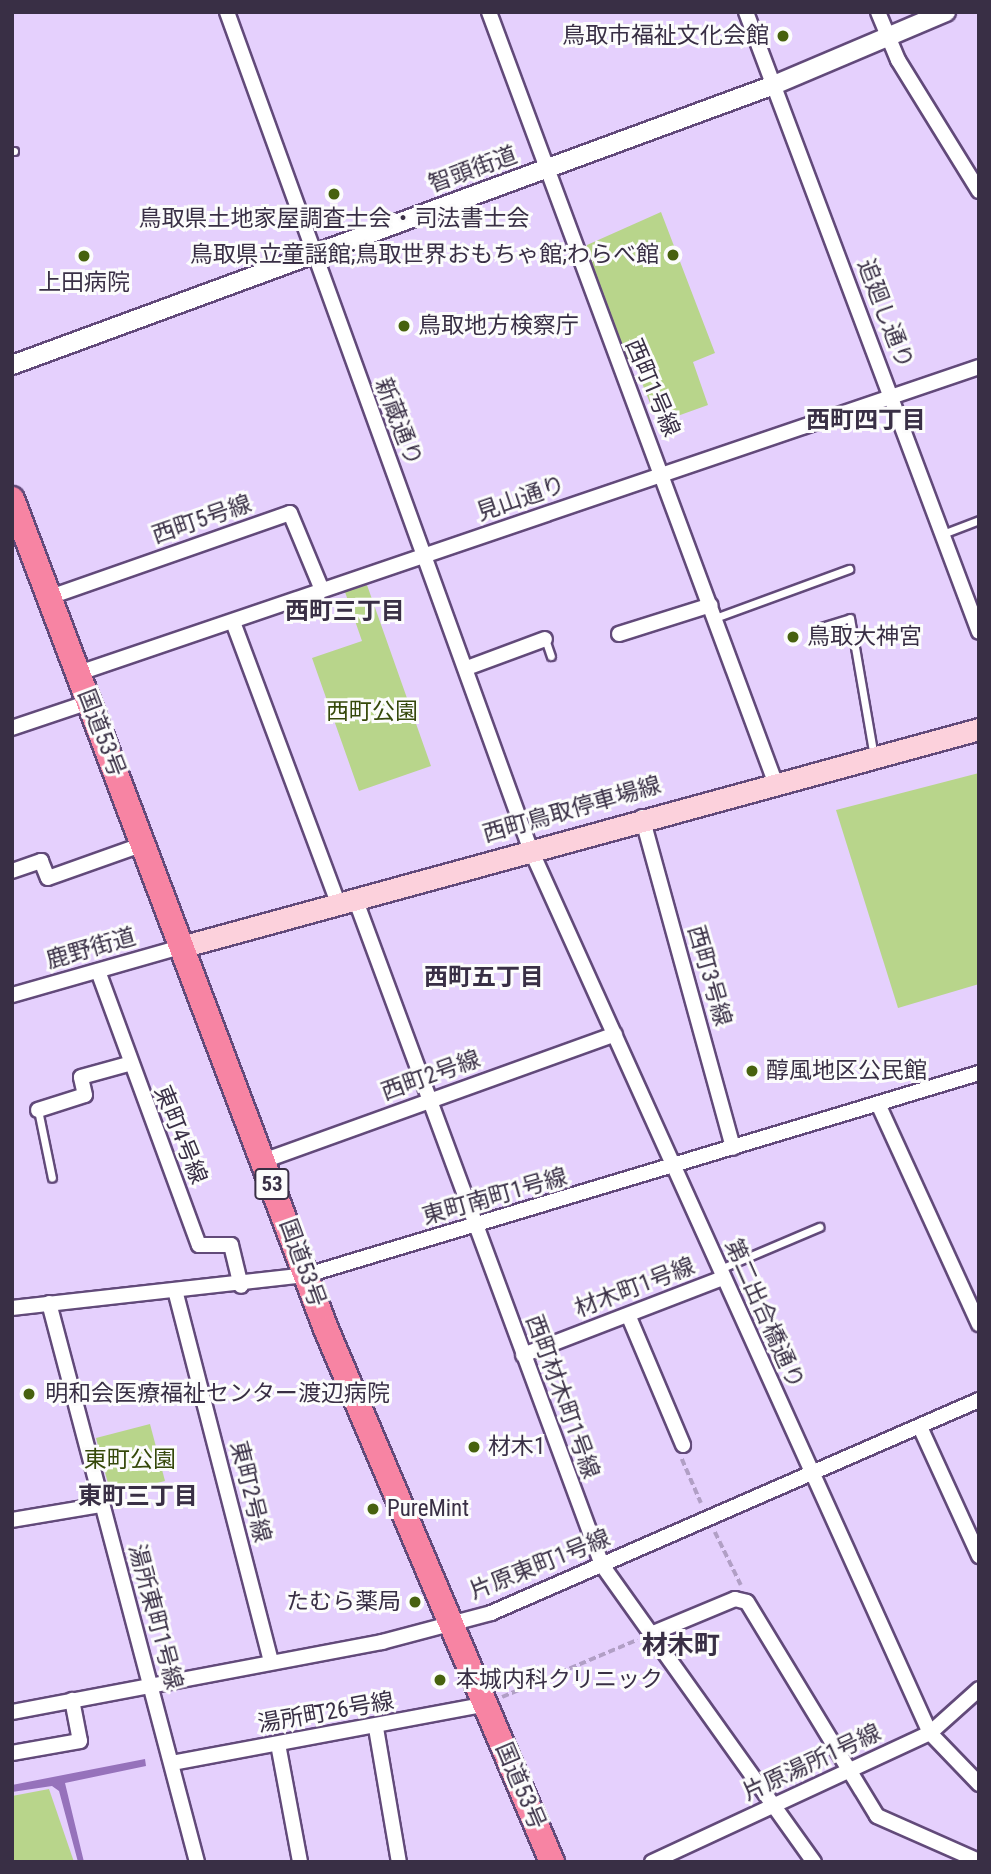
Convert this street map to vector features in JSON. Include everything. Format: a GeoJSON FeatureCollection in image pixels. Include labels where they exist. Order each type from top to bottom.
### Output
{"type":"FeatureCollection","features":[{"type":"Feature","properties":{"kind":"highway","name":"国道53号"},"geometry":{"type":"LineString","coordinates":[[12,499],[19,539],[50,597],[307,1275],[449,1623],[493,1701],[551,1862]]}},
{"type":"Feature","properties":{"kind":"main road","name":"西町鳥取停車場線"},"geometry":{"type":"LineString","coordinates":[[181,947],[348,903],[642,817],[979,729]]}},
{"type":"Feature","properties":{"kind":"street","name":"新蔵通り"},"geometry":{"type":"LineString","coordinates":[[227,12],[311,255],[467,668],[530,848]]}},
{"type":"Feature","properties":{"kind":"street","name":"西町1号線"},"geometry":{"type":"LineString","coordinates":[[489,12],[548,169],[615,363],[663,474],[775,782]]}},
{"type":"Feature","properties":{"kind":"street","name":"追廻し通り"},"geometry":{"type":"LineString","coordinates":[[746,12],[892,397],[940,535],[974,601],[979,632]]}},
{"type":"Feature","properties":{"kind":"street"},"geometry":{"type":"LineString","coordinates":[[878,12],[888,39],[979,191]]}},
{"type":"Feature","properties":{"kind":"street","name":"智頭街道"},"geometry":{"type":"LineString","coordinates":[[12,365],[774,85],[888,39],[946,12]]}},
{"type":"Feature","properties":{"kind":"street","name":"見山通り"},"geometry":{"type":"LineString","coordinates":[[79,673],[979,367]]}},
{"type":"Feature","properties":{"kind":"street","name":"西町5号線"},"geometry":{"type":"LineString","coordinates":[[50,597],[290,513],[322,590]]}},
{"type":"Feature","properties":{"kind":"street"},"geometry":{"type":"LineString","coordinates":[[619,634],[713,612]]}},
{"type":"Feature","properties":{"kind":"street"},"geometry":{"type":"LineString","coordinates":[[233,622],[348,903]]}},
{"type":"Feature","properties":{"kind":"street"},"geometry":{"type":"LineString","coordinates":[[467,668],[545,639]]}},
{"type":"Feature","properties":{"kind":"street"},"geometry":{"type":"LineString","coordinates":[[12,728],[89,702]]}},
{"type":"Feature","properties":{"kind":"street","name":"西町3号線"},"geometry":{"type":"LineString","coordinates":[[642,817],[733,1148]]}},
{"type":"Feature","properties":{"kind":"street"},"geometry":{"type":"LineString","coordinates":[[12,871],[41,861],[48,878],[144,844]]}},
{"type":"Feature","properties":{"kind":"street","name":"第二出合橋通り"},"geometry":{"type":"LineString","coordinates":[[530,848],[812,1478],[930,1733],[979,1784]]}},
{"type":"Feature","properties":{"kind":"street","name":"西町材木町1号線"},"geometry":{"type":"LineString","coordinates":[[348,903],[429,1101],[602,1565],[814,1862]]}},
{"type":"Feature","properties":{"kind":"street","name":"鹿野街道"},"geometry":{"type":"LineString","coordinates":[[12,995],[181,947]]}},
{"type":"Feature","properties":{"kind":"street","name":"東町4号線"},"geometry":{"type":"LineString","coordinates":[[98,971],[128,1064],[199,1245],[231,1245],[241,1286]]}},
{"type":"Feature","properties":{"kind":"street","name":"西町2号線"},"geometry":{"type":"LineString","coordinates":[[264,1161],[615,1034]]}},
{"type":"Feature","properties":{"kind":"street"},"geometry":{"type":"LineString","coordinates":[[38,1110],[85,1095],[81,1077],[128,1064]]}},
{"type":"Feature","properties":{"kind":"street","name":"東町南町1号線"},"geometry":{"type":"LineString","coordinates":[[12,1308],[176,1294],[307,1275],[475,1228],[879,1106],[979,1073]]}},
{"type":"Feature","properties":{"kind":"street"},"geometry":{"type":"LineString","coordinates":[[879,1106],[979,1324]]}},
{"type":"Feature","properties":{"kind":"street","name":"材木町1号線"},"geometry":{"type":"LineString","coordinates":[[523,1355],[629,1317],[722,1274]]}},
{"type":"Feature","properties":{"kind":"street","name":"東町2号線"},"geometry":{"type":"LineString","coordinates":[[176,1294],[271,1662]]}},
{"type":"Feature","properties":{"kind":"street","name":"湯所東町1号線"},"geometry":{"type":"LineString","coordinates":[[49,1303],[197,1862]]}},
{"type":"Feature","properties":{"kind":"street"},"geometry":{"type":"LineString","coordinates":[[629,1317],[683,1445]]}},
{"type":"Feature","properties":{"kind":"street","name":"片原東町1号線"},"geometry":{"type":"LineString","coordinates":[[12,1712],[271,1662],[491,1613],[812,1478],[979,1400]]}},
{"type":"Feature","properties":{"kind":"street"},"geometry":{"type":"LineString","coordinates":[[920,1427],[979,1556]]}},
{"type":"Feature","properties":{"kind":"street"},"geometry":{"type":"LineString","coordinates":[[12,1520],[101,1505]]}},
{"type":"Feature","properties":{"kind":"street"},"geometry":{"type":"LineString","coordinates":[[651,1634],[735,1599],[747,1602],[877,1816],[979,1861]]}},
{"type":"Feature","properties":{"kind":"street","name":"片原湯所1号線"},"geometry":{"type":"LineString","coordinates":[[652,1862],[930,1733],[979,1689]]}},
{"type":"Feature","properties":{"kind":"street"},"geometry":{"type":"LineString","coordinates":[[12,1753],[80,1741],[72,1700]]}},
{"type":"Feature","properties":{"kind":"street","name":"湯所町26号線"},"geometry":{"type":"LineString","coordinates":[[172,1763],[376,1728],[493,1701]]}},
{"type":"Feature","properties":{"kind":"street"},"geometry":{"type":"LineString","coordinates":[[376,1728],[399,1862]]}},
{"type":"Feature","properties":{"kind":"street"},"geometry":{"type":"LineString","coordinates":[[278,1744],[300,1862]]}},
{"type":"Feature","properties":{"kind":"lane"},"geometry":{"type":"LineString","coordinates":[[940,535],[979,520]]}},
{"type":"Feature","properties":{"kind":"lane"},"geometry":{"type":"LineString","coordinates":[[713,612],[849,569]]}},
{"type":"Feature","properties":{"kind":"lane"},"geometry":{"type":"LineString","coordinates":[[821,627],[850,618],[874,757]]}},
{"type":"Feature","properties":{"kind":"lane"},"geometry":{"type":"LineString","coordinates":[[545,639],[551,656]]}},
{"type":"Feature","properties":{"kind":"lane"},"geometry":{"type":"LineString","coordinates":[[38,1110],[52,1178]]}},
{"type":"Feature","properties":{"kind":"lane"},"geometry":{"type":"LineString","coordinates":[[722,1274],[819,1227]]}},
{"type":"Feature","properties":{"kind":"path"},"geometry":{"type":"LineString","coordinates":[[683,1445],[678,1451],[747,1602]]}},
{"type":"Feature","properties":{"kind":"path"},"geometry":{"type":"LineString","coordinates":[[493,1701],[651,1634]]}},
{"type":"Feature","properties":{"kind":"green space"},"geometry":{"type":"Polygon","coordinates":[[[661,212],[715,353],[693,362],[708,405],[658,423],[634,363],[623,359],[584,257],[587,245],[661,212]]]}},
{"type":"Feature","properties":{"kind":"green space","name":"西町公園"},"geometry":{"type":"Polygon","coordinates":[[[367,585],[431,766],[359,791],[312,658],[362,641],[345,592],[367,585]]]}},
{"type":"Feature","properties":{"kind":"green space"},"geometry":{"type":"Polygon","coordinates":[[[979,773],[979,984],[898,1008],[836,810],[979,773]]]}},
{"type":"Feature","properties":{"kind":"green space","name":"東町公園"},"geometry":{"type":"Polygon","coordinates":[[[150,1424],[165,1481],[111,1495],[96,1438],[150,1424]]]}},
{"type":"Feature","properties":{"kind":"green space"},"geometry":{"type":"Polygon","coordinates":[[[49,1789],[74,1862],[12,1862],[12,1796],[49,1789]]]}},
{"type":"Feature","properties":{"kind":"shaded area"},"geometry":{"type":"Polygon","coordinates":[[[145,1759],[146,1766],[65,1783],[84,1862],[78,1862],[59,1791],[52,1786],[12,1792],[12,1785],[145,1759]]]}},
{"type":"Feature","properties":{"kind":"place","name":"鳥取市福祉文化会館"},"geometry":{"type":"Point","coordinates":[783,36]}},
{"type":"Feature","properties":{"kind":"place","name":"鳥取県土地家屋調査士会・司法書士会"},"geometry":{"type":"Point","coordinates":[334,194]}},
{"type":"Feature","properties":{"kind":"place","name":"鳥取県立童謡館;鳥取世界おもちゃ館;わらべ館"},"geometry":{"type":"Point","coordinates":[673,255]}},
{"type":"Feature","properties":{"kind":"place","name":"上田病院"},"geometry":{"type":"Point","coordinates":[84,256]}},
{"type":"Feature","properties":{"kind":"place","name":"鳥取地方検察庁"},"geometry":{"type":"Point","coordinates":[404,326]}},
{"type":"Feature","properties":{"kind":"place","name":"鳥取大神宮"},"geometry":{"type":"Point","coordinates":[793,637]}},
{"type":"Feature","properties":{"kind":"place","name":"醇風地区公民館"},"geometry":{"type":"Point","coordinates":[752,1071]}},
{"type":"Feature","properties":{"kind":"place","name":"明和会医療福祉センター渡辺病院"},"geometry":{"type":"Point","coordinates":[29,1394]}},
{"type":"Feature","properties":{"kind":"place","name":"材木1"},"geometry":{"type":"Point","coordinates":[474,1447]}},
{"type":"Feature","properties":{"kind":"place","name":"PureMint"},"geometry":{"type":"Point","coordinates":[373,1509]}},
{"type":"Feature","properties":{"kind":"place","name":"たむら薬局"},"geometry":{"type":"Point","coordinates":[415,1602]}},
{"type":"Feature","properties":{"kind":"place","name":"本城内科クリニック"},"geometry":{"type":"Point","coordinates":[440,1680]}},
{"type":"Feature","properties":{"kind":"district","name":"西町四丁目"},"geometry":{"type":"Point","coordinates":[866,421]}},
{"type":"Feature","properties":{"kind":"district","name":"西町三丁目"},"geometry":{"type":"Point","coordinates":[345,612]}},
{"type":"Feature","properties":{"kind":"district","name":"西町五丁目"},"geometry":{"type":"Point","coordinates":[484,978]}},
{"type":"Feature","properties":{"kind":"district","name":"東町三丁目"},"geometry":{"type":"Point","coordinates":[138,1497]}},
{"type":"Feature","properties":{"kind":"district","name":"材木町"},"geometry":{"type":"Point","coordinates":[681,1646]}}]}
